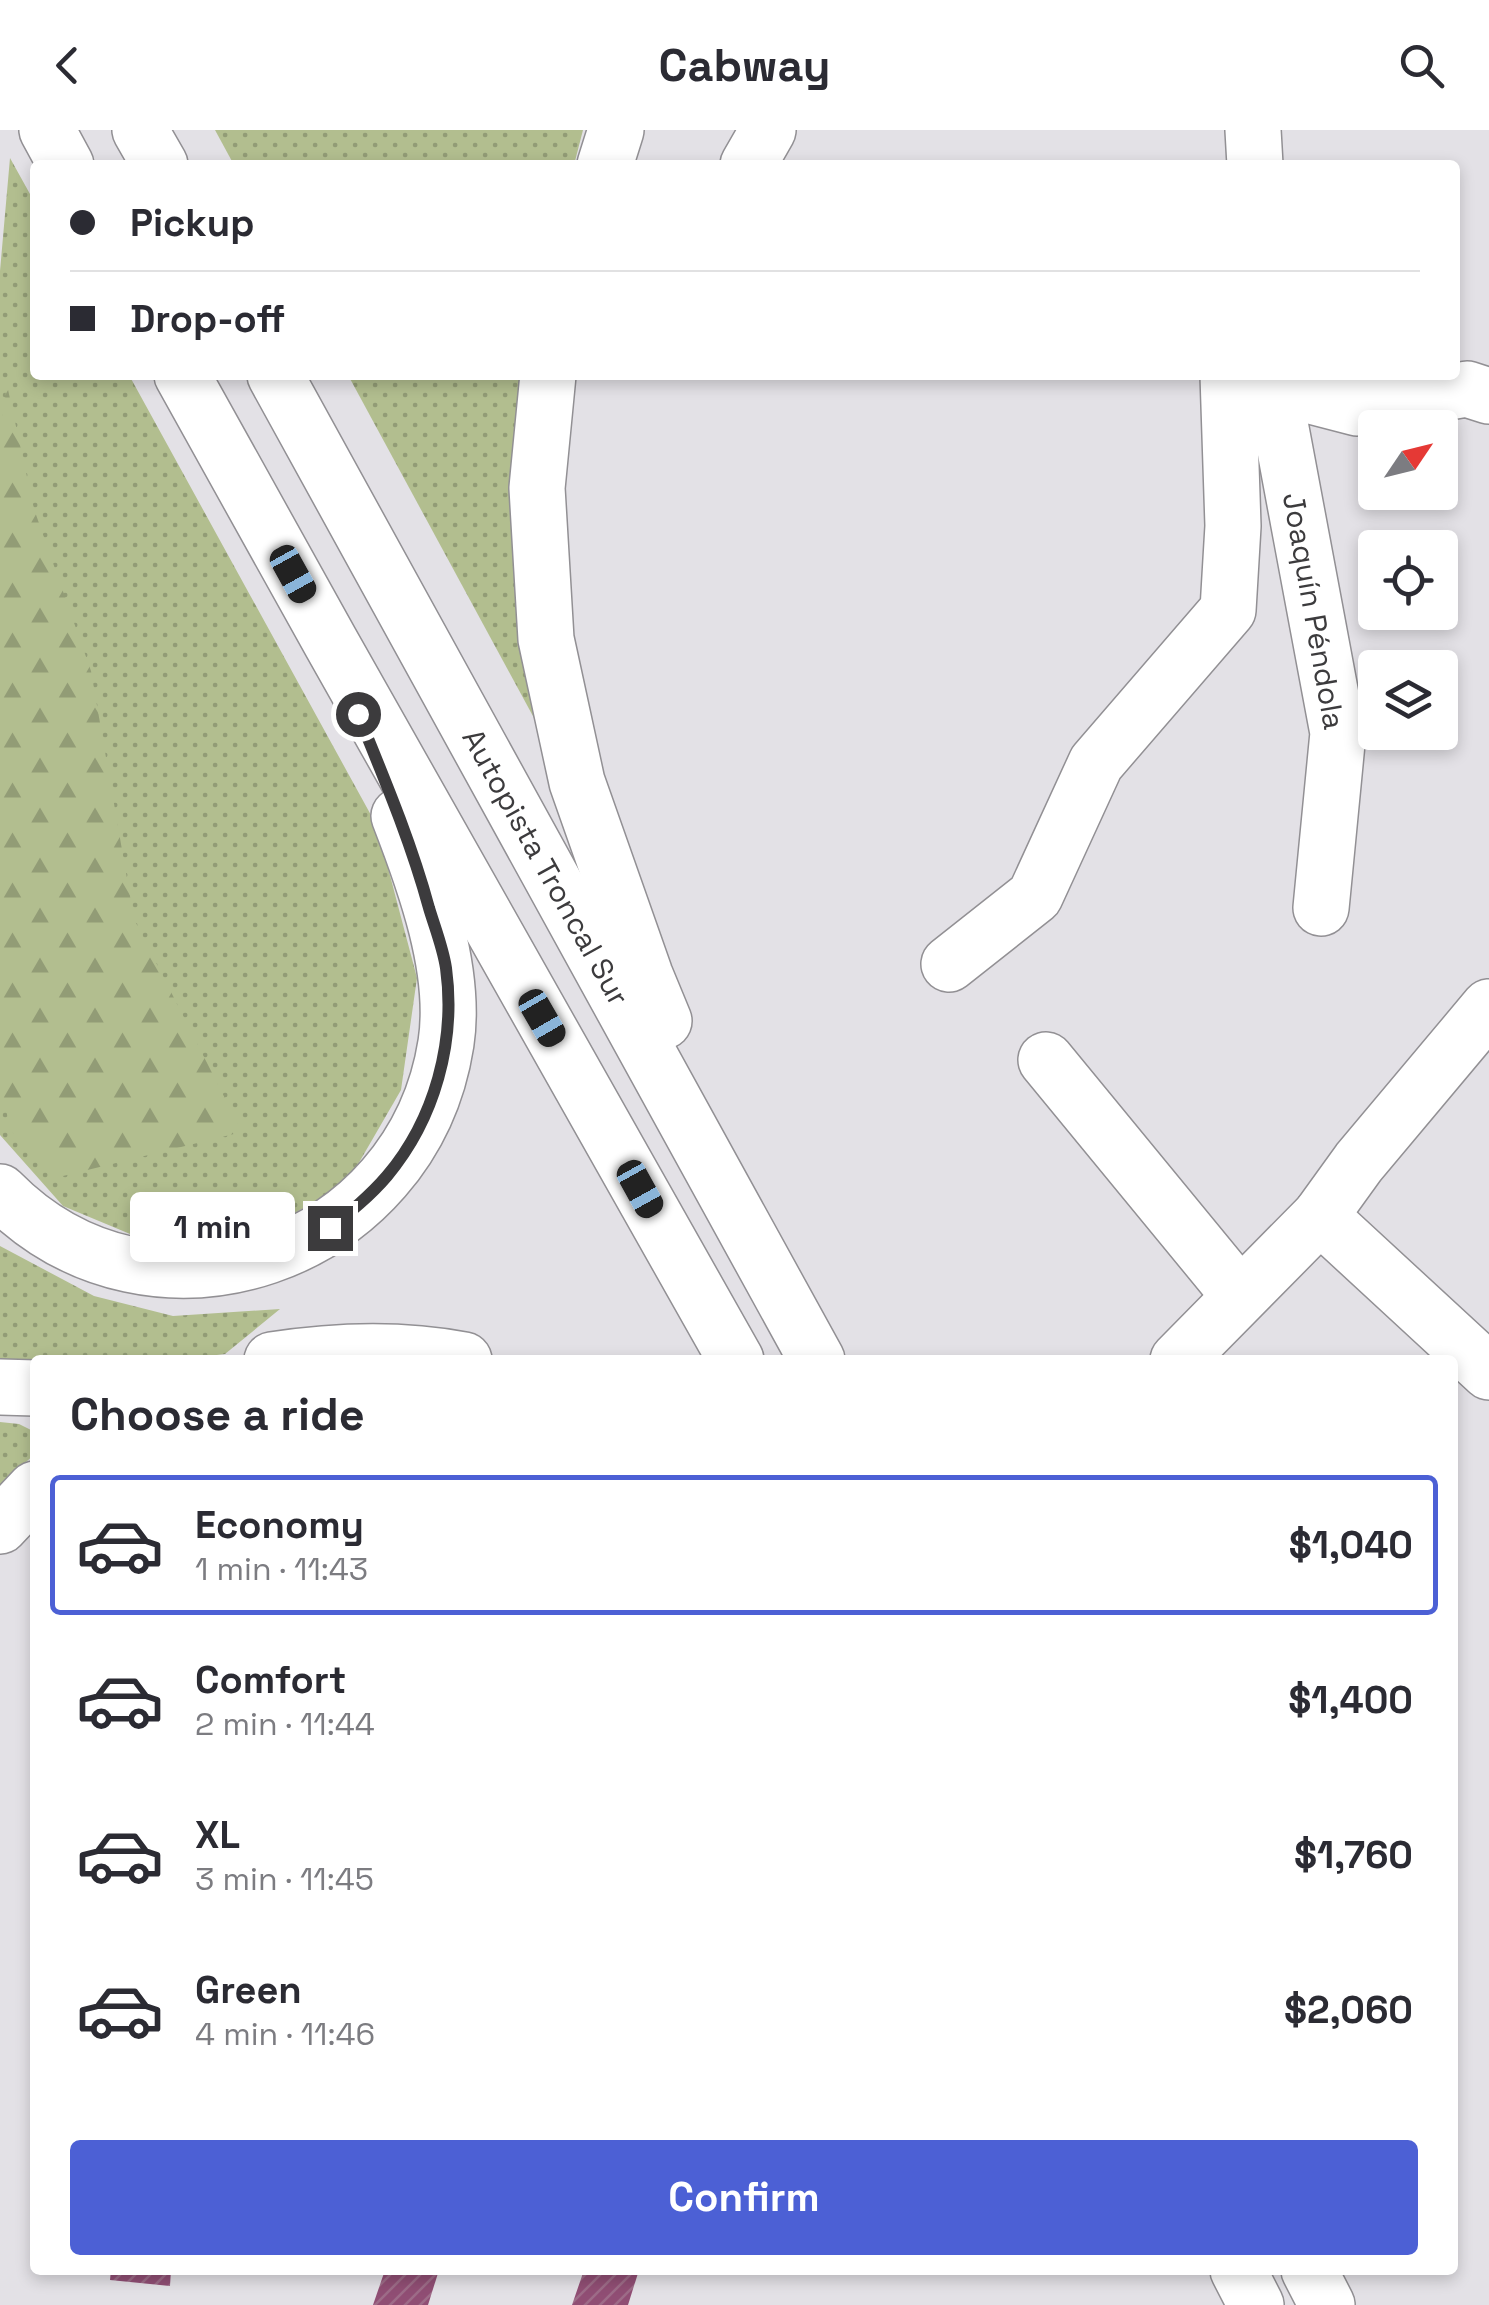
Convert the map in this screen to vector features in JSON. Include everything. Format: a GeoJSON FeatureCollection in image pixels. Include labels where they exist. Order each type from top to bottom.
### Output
{"type":"FeatureCollection","features":[{"type":"Feature","properties":{"kind":"main road"},"geometry":{"type":"LineString","coordinates":[[47,130],[63,160]]}},
{"type":"Feature","properties":{"kind":"main road"},"geometry":{"type":"LineString","coordinates":[[140,130],[157,160]]}},
{"type":"Feature","properties":{"kind":"main road"},"geometry":{"type":"LineString","coordinates":[[607,160],[616,130]]}},
{"type":"Feature","properties":{"kind":"main road"},"geometry":{"type":"LineString","coordinates":[[751,160],[768,130]]}},
{"type":"Feature","properties":{"kind":"main road"},"geometry":{"type":"LineString","coordinates":[[1253,130],[1255,160]]}},
{"type":"Feature","properties":{"kind":"main road"},"geometry":{"type":"LineString","coordinates":[[185,380],[733,1355]]}},
{"type":"Feature","properties":{"kind":"main road","name":"Autopista Troncal Sur"},"geometry":{"type":"LineString","coordinates":[[278,380],[814,1355]]}},
{"type":"Feature","properties":{"kind":"main road"},"geometry":{"type":"LineString","coordinates":[[548,380],[537,488],[546,639],[577,782],[645,975],[772,1278]]}},
{"type":"Feature","properties":{"kind":"main road"},"geometry":{"type":"LineString","coordinates":[[948,964],[1035,896],[1096,762],[1228,610],[1233,526],[1257,380]]}},
{"type":"Feature","properties":{"kind":"main road","name":"Joaquín Péndola"},"geometry":{"type":"LineString","coordinates":[[1257,380],[1338,732],[1321,908]]}},
{"type":"Feature","properties":{"kind":"main road"},"geometry":{"type":"LineString","coordinates":[[1260,380],[1357,408],[1467,389],[1489,396]]}},
{"type":"Feature","properties":{"kind":"main road"},"geometry":{"type":"LineString","coordinates":[[0,1192],[42,1226],[111,1259],[186,1270],[224,1267],[297,1246],[330,1228],[360,1204],[409,1147],[432,1095],[446,1040],[445,964],[416,858],[330,641]]}},
{"type":"Feature","properties":{"kind":"main road"},"geometry":{"type":"LineString","coordinates":[[1183,1355],[1320,1216],[1359,1162],[1489,1007]]}},
{"type":"Feature","properties":{"kind":"main road"},"geometry":{"type":"LineString","coordinates":[[1046,1060],[1240,1296]]}},
{"type":"Feature","properties":{"kind":"main road"},"geometry":{"type":"LineString","coordinates":[[1320,1216],[1489,1372]]}},
{"type":"Feature","properties":{"kind":"main road"},"geometry":{"type":"LineString","coordinates":[[318,1355],[420,1355]]}},
{"type":"Feature","properties":{"kind":"main road"},"geometry":{"type":"LineString","coordinates":[[0,1386],[30,1388]]}},
{"type":"Feature","properties":{"kind":"main road"},"geometry":{"type":"LineString","coordinates":[[0,1526],[30,1494]]}},
{"type":"Feature","properties":{"kind":"main road"},"geometry":{"type":"LineString","coordinates":[[1241,2275],[1256,2305]]}},
{"type":"Feature","properties":{"kind":"main road"},"geometry":{"type":"LineString","coordinates":[[1312,2275],[1327,2305]]}},
{"type":"Feature","properties":{"kind":"green space"},"geometry":{"type":"Polygon","coordinates":[[[215,130],[583,130],[575,160],[231,160],[215,130]]]}},
{"type":"Feature","properties":{"kind":"green space"},"geometry":{"type":"Polygon","coordinates":[[[10,158],[30,194],[30,380],[132,380],[377,826],[417,978],[401,1090],[346,1185],[252,1236],[154,1244],[63,1206],[0,1135],[0,271],[10,158]]]}},
{"type":"Feature","properties":{"kind":"green space"},"geometry":{"type":"Polygon","coordinates":[[[351,380],[530,380],[547,742],[351,380]]]}},
{"type":"Feature","properties":{"kind":"green space"},"geometry":{"type":"Polygon","coordinates":[[[7,385],[34,509],[91,671],[134,919],[242,1132],[63,1176],[13,1133],[0,1092],[0,433],[7,385]]]}},
{"type":"Feature","properties":{"kind":"green space"},"geometry":{"type":"Polygon","coordinates":[[[0,1246],[94,1296],[173,1316],[280,1309],[225,1354],[30,1355],[30,1368],[0,1366],[0,1246]]]}},
{"type":"Feature","properties":{"kind":"green space"},"geometry":{"type":"Polygon","coordinates":[[[0,1422],[19,1424],[30,1430],[30,1458],[0,1485],[0,1422]]]}},
{"type":"Feature","properties":{"kind":"building"},"geometry":{"type":"Polygon","coordinates":[[[110,2275],[171,2275],[170,2286],[110,2280],[110,2275]]]}},
{"type":"Feature","properties":{"kind":"building"},"geometry":{"type":"Polygon","coordinates":[[[383,2275],[437,2275],[428,2305],[373,2305],[383,2275]]]}},
{"type":"Feature","properties":{"kind":"building"},"geometry":{"type":"Polygon","coordinates":[[[582,2275],[637,2275],[628,2305],[572,2305],[582,2275]]]}},
{"type":"Feature","properties":{"kind":"route"},"geometry":{"type":"LineString","coordinates":[[330,1228],[360,1204],[409,1147],[439,1078],[446,1040],[445,964],[416,858],[358,714]]}}]}
